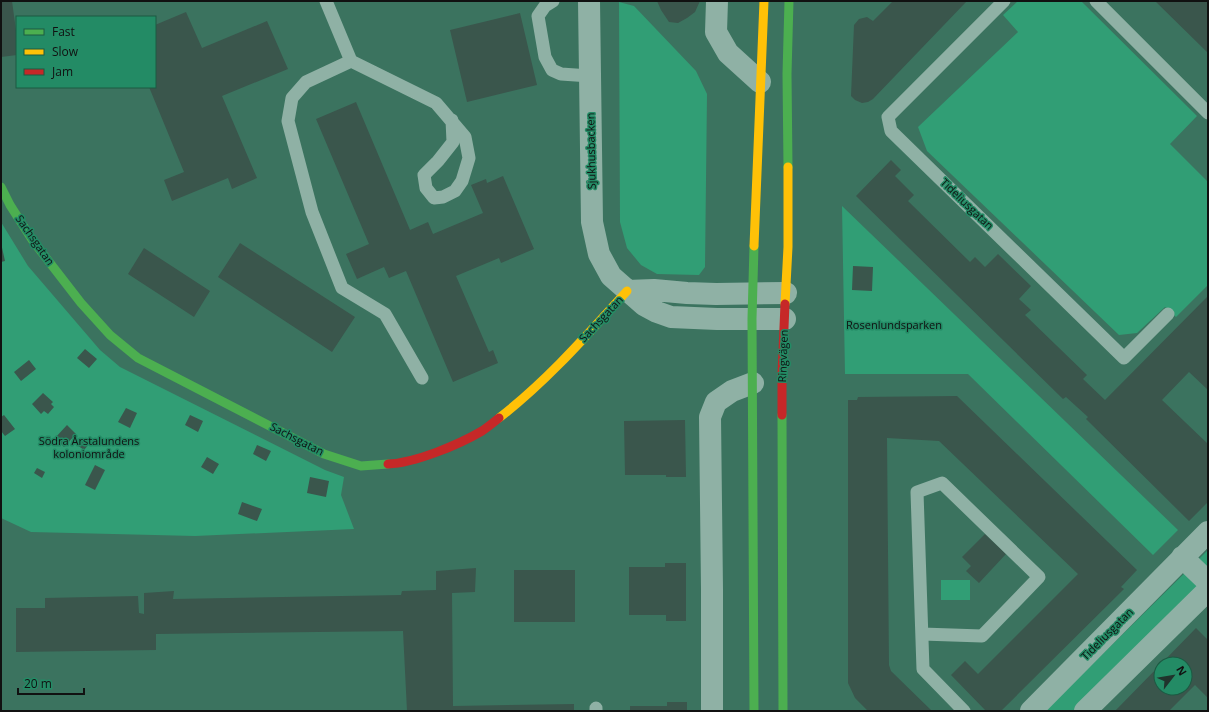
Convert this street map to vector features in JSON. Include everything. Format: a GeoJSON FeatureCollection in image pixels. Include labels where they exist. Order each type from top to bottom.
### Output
{"type":"FeatureCollection","features":[{"type":"Feature","properties":{"kind":"main road"},"geometry":{"type":"LineString","coordinates":[[754,711],[752,319],[764,1]]}},
{"type":"Feature","properties":{"kind":"main road","name":"Ringvägen"},"geometry":{"type":"LineString","coordinates":[[783,711],[782,374],[788,247],[787,74],[789,1]]}},
{"type":"Feature","properties":{"kind":"main road","name":"Sachsgatan"},"geometry":{"type":"LineString","coordinates":[[1,187],[33,241],[80,303],[110,335],[138,358],[324,454],[361,466],[395,464],[428,455],[456,444],[482,431],[520,401],[597,324],[627,291]]}},
{"type":"Feature","properties":{"kind":"street","name":"Sjukhusbacken"},"geometry":{"type":"LineString","coordinates":[[589,1],[592,222],[599,254],[611,276],[644,305],[671,317],[785,319]]}},
{"type":"Feature","properties":{"kind":"street"},"geometry":{"type":"LineString","coordinates":[[717,1],[716,32],[728,53],[760,82]]}},
{"type":"Feature","properties":{"kind":"street"},"geometry":{"type":"LineString","coordinates":[[627,291],[654,290],[694,293],[786,293]]}},
{"type":"Feature","properties":{"kind":"street"},"geometry":{"type":"LineString","coordinates":[[712,711],[710,417],[716,402],[732,391],[752,383]]}},
{"type":"Feature","properties":{"kind":"street","name":"Tideliusgatan"},"geometry":{"type":"LineString","coordinates":[[1031,711],[1208,532]]}},
{"type":"Feature","properties":{"kind":"street"},"geometry":{"type":"LineString","coordinates":[[1182,557],[1208,582]]}},
{"type":"Feature","properties":{"kind":"street"},"geometry":{"type":"LineString","coordinates":[[1085,711],[1208,590]]}},
{"type":"Feature","properties":{"kind":"lane"},"geometry":{"type":"LineString","coordinates":[[326,1],[351,61],[436,103],[452,120],[465,137],[469,158],[462,181],[455,191],[443,197],[434,198],[426,188],[424,174],[438,162],[453,142],[452,120]]}},
{"type":"Feature","properties":{"kind":"lane"},"geometry":{"type":"LineString","coordinates":[[553,1],[545,6],[538,16],[545,56],[552,70],[561,74],[590,76]]}},
{"type":"Feature","properties":{"kind":"lane","name":"Tideliusgatan"},"geometry":{"type":"LineString","coordinates":[[1004,1],[888,117],[891,131],[1124,358],[1168,314]]}},
{"type":"Feature","properties":{"kind":"lane"},"geometry":{"type":"LineString","coordinates":[[1096,1],[1208,113]]}},
{"type":"Feature","properties":{"kind":"lane"},"geometry":{"type":"LineString","coordinates":[[351,61],[306,82],[292,98],[288,121],[312,212],[342,288],[385,314],[422,378]]}},
{"type":"Feature","properties":{"kind":"lane"},"geometry":{"type":"LineString","coordinates":[[922,634],[982,636],[1039,578],[942,483],[917,492],[923,669],[964,711]]}},
{"type":"Feature","properties":{"kind":"green space"},"geometry":{"type":"Polygon","coordinates":[[[1018,1],[1081,1],[1197,116],[1170,144],[1208,182],[1208,285],[1176,317],[1165,307],[1137,333],[1119,335],[927,151],[918,127],[1018,32],[1003,15],[1018,1]]]}},
{"type":"Feature","properties":{"kind":"green space"},"geometry":{"type":"Polygon","coordinates":[[[619,2],[634,6],[696,71],[707,94],[705,267],[699,275],[657,274],[641,265],[627,248],[620,222],[619,2]]]}},
{"type":"Feature","properties":{"kind":"green space","name":"Rosenlundsparken"},"geometry":{"type":"Polygon","coordinates":[[[842,206],[1178,530],[1153,555],[968,374],[845,374],[842,206]]]}},
{"type":"Feature","properties":{"kind":"green space","name":"Södra Årstalundens koloniområde"},"geometry":{"type":"Polygon","coordinates":[[[1,222],[28,266],[100,350],[120,367],[325,470],[344,477],[341,495],[354,529],[195,536],[31,532],[1,518],[1,222]]]}},
{"type":"Feature","properties":{"kind":"green space"},"geometry":{"type":"Polygon","coordinates":[[[1208,550],[1208,576],[1074,711],[1045,711],[1208,550]]]}},
{"type":"Feature","properties":{"kind":"green space"},"geometry":{"type":"Polygon","coordinates":[[[941,580],[970,580],[970,600],[941,600],[941,580]]]}},
{"type":"Feature","properties":{"kind":"building"},"geometry":{"type":"Polygon","coordinates":[[[1,1],[12,1],[16,31],[16,55],[1,57],[1,1]]]}},
{"type":"Feature","properties":{"kind":"building"},"geometry":{"type":"Polygon","coordinates":[[[657,1],[700,1],[695,12],[678,23],[669,22],[657,1]]]}},
{"type":"Feature","properties":{"kind":"building"},"geometry":{"type":"Polygon","coordinates":[[[893,1],[967,1],[873,99],[862,103],[855,100],[851,96],[854,25],[859,19],[867,17],[873,21],[893,1]]]}},
{"type":"Feature","properties":{"kind":"building"},"geometry":{"type":"Polygon","coordinates":[[[1155,1],[1208,1],[1208,53],[1155,1]]]}},
{"type":"Feature","properties":{"kind":"building"},"geometry":{"type":"Polygon","coordinates":[[[186,12],[202,48],[267,21],[288,69],[222,96],[257,178],[232,189],[228,178],[172,201],[164,180],[184,172],[149,88],[156,88],[156,25],[186,12]]]}},
{"type":"Feature","properties":{"kind":"building"},"geometry":{"type":"Polygon","coordinates":[[[520,13],[537,85],[467,102],[450,30],[520,13]]]}},
{"type":"Feature","properties":{"kind":"building"},"geometry":{"type":"Polygon","coordinates":[[[356,102],[410,230],[428,222],[433,234],[483,213],[471,185],[486,179],[487,183],[503,176],[534,249],[501,263],[499,258],[456,276],[489,352],[493,350],[498,363],[453,382],[406,271],[389,278],[384,267],[357,279],[346,254],[369,244],[316,119],[356,102]]]}},
{"type":"Feature","properties":{"kind":"building"},"geometry":{"type":"Polygon","coordinates":[[[891,160],[901,170],[895,176],[914,195],[908,201],[970,262],[975,257],[985,267],[998,254],[1031,286],[1019,299],[1031,310],[1025,315],[1087,375],[1083,379],[1105,400],[1208,296],[1208,390],[1189,372],[1162,400],[1208,444],[1208,502],[1189,521],[1086,419],[1088,417],[1066,397],[1063,399],[856,196],[891,160]]]}},
{"type":"Feature","properties":{"kind":"building"},"geometry":{"type":"Polygon","coordinates":[[[1,243],[5,261],[1,262],[1,243]]]}},
{"type":"Feature","properties":{"kind":"building"},"geometry":{"type":"Polygon","coordinates":[[[240,243],[355,317],[332,352],[218,277],[240,243]]]}},
{"type":"Feature","properties":{"kind":"building"},"geometry":{"type":"Polygon","coordinates":[[[144,248],[210,291],[194,317],[128,274],[144,248]]]}},
{"type":"Feature","properties":{"kind":"building"},"geometry":{"type":"Polygon","coordinates":[[[853,266],[873,267],[872,291],[852,290],[853,266]]]}},
{"type":"Feature","properties":{"kind":"building"},"geometry":{"type":"Polygon","coordinates":[[[85,349],[97,359],[89,368],[77,358],[85,349]]]}},
{"type":"Feature","properties":{"kind":"building"},"geometry":{"type":"Polygon","coordinates":[[[29,360],[36,369],[21,381],[14,372],[29,360]]]}},
{"type":"Feature","properties":{"kind":"building"},"geometry":{"type":"Polygon","coordinates":[[[43,393],[53,402],[51,404],[54,407],[48,414],[44,411],[41,414],[32,404],[43,393]]]}},
{"type":"Feature","properties":{"kind":"building"},"geometry":{"type":"Polygon","coordinates":[[[957,396],[1137,570],[1121,587],[1124,589],[1001,711],[986,711],[951,675],[965,661],[978,674],[1078,574],[939,441],[887,438],[889,665],[891,671],[932,711],[868,711],[855,698],[848,683],[848,400],[857,400],[858,397],[957,396]]]}},
{"type":"Feature","properties":{"kind":"building"},"geometry":{"type":"Polygon","coordinates":[[[126,408],[137,413],[130,428],[118,422],[126,408]]]}},
{"type":"Feature","properties":{"kind":"building"},"geometry":{"type":"Polygon","coordinates":[[[4,415],[15,429],[5,436],[1,431],[1,417],[4,415]]]}},
{"type":"Feature","properties":{"kind":"building"},"geometry":{"type":"Polygon","coordinates":[[[190,415],[203,421],[198,432],[185,425],[190,415]]]}},
{"type":"Feature","properties":{"kind":"building"},"geometry":{"type":"Polygon","coordinates":[[[685,420],[686,477],[666,477],[666,475],[625,475],[624,421],[685,420]]]}},
{"type":"Feature","properties":{"kind":"building"},"geometry":{"type":"Polygon","coordinates":[[[67,425],[76,434],[64,447],[55,438],[67,425]]]}},
{"type":"Feature","properties":{"kind":"building"},"geometry":{"type":"Polygon","coordinates":[[[81,438],[89,444],[84,450],[77,445],[81,438]]]}},
{"type":"Feature","properties":{"kind":"building"},"geometry":{"type":"Polygon","coordinates":[[[257,445],[271,451],[266,461],[253,454],[257,445]]]}},
{"type":"Feature","properties":{"kind":"building"},"geometry":{"type":"Polygon","coordinates":[[[207,457],[219,464],[213,474],[201,467],[207,457]]]}},
{"type":"Feature","properties":{"kind":"building"},"geometry":{"type":"Polygon","coordinates":[[[95,465],[105,470],[95,490],[85,485],[95,465]]]}},
{"type":"Feature","properties":{"kind":"building"},"geometry":{"type":"Polygon","coordinates":[[[37,468],[45,472],[42,478],[34,473],[37,468]]]}},
{"type":"Feature","properties":{"kind":"building"},"geometry":{"type":"Polygon","coordinates":[[[310,477],[329,481],[326,497],[307,493],[310,477]]]}},
{"type":"Feature","properties":{"kind":"building"},"geometry":{"type":"Polygon","coordinates":[[[242,502],[262,509],[257,521],[238,514],[242,502]]]}},
{"type":"Feature","properties":{"kind":"building"},"geometry":{"type":"Polygon","coordinates":[[[985,534],[1006,554],[979,583],[966,571],[971,566],[962,557],[985,534]]]}},
{"type":"Feature","properties":{"kind":"building"},"geometry":{"type":"Polygon","coordinates":[[[665,563],[686,563],[686,621],[666,621],[666,615],[629,615],[629,567],[665,567],[665,563]]]}},
{"type":"Feature","properties":{"kind":"building"},"geometry":{"type":"Polygon","coordinates":[[[476,568],[475,592],[452,593],[453,706],[574,704],[574,711],[407,711],[403,631],[156,634],[156,650],[16,652],[16,608],[45,608],[45,598],[138,596],[139,613],[144,614],[144,593],[174,591],[173,599],[401,595],[402,591],[436,590],[436,571],[476,568]]]}},
{"type":"Feature","properties":{"kind":"building"},"geometry":{"type":"Polygon","coordinates":[[[514,570],[575,570],[575,622],[514,622],[514,570]]]}},
{"type":"Feature","properties":{"kind":"building"},"geometry":{"type":"Polygon","coordinates":[[[1196,628],[1208,640],[1208,698],[1195,685],[1193,687],[1193,656],[1169,656],[1196,628]]]}},
{"type":"Feature","properties":{"kind":"building"},"geometry":{"type":"Polygon","coordinates":[[[1153,672],[1153,696],[1184,696],[1169,711],[1115,711],[1153,672]]]}},
{"type":"Feature","properties":{"kind":"building"},"geometry":{"type":"Polygon","coordinates":[[[667,702],[687,702],[687,711],[630,711],[630,706],[667,706],[667,702]]]}},
{"type":"Feature","properties":{"kind":"traffic: fast"},"geometry":{"type":"LineString","coordinates":[[788,167],[787,74],[789,1]]}},
{"type":"Feature","properties":{"kind":"traffic: fast"},"geometry":{"type":"LineString","coordinates":[[1,187],[10,205],[33,241],[81,303],[110,335],[138,358],[324,454],[361,466],[388,464]]}},
{"type":"Feature","properties":{"kind":"traffic: fast"},"geometry":{"type":"LineString","coordinates":[[754,246],[752,319],[754,711]]}},
{"type":"Feature","properties":{"kind":"traffic: fast"},"geometry":{"type":"LineString","coordinates":[[782,415],[783,711]]}},
{"type":"Feature","properties":{"kind":"traffic: slow"},"geometry":{"type":"LineString","coordinates":[[754,246],[764,1]]}},
{"type":"Feature","properties":{"kind":"traffic: slow"},"geometry":{"type":"LineString","coordinates":[[785,304],[788,247],[788,167]]}},
{"type":"Feature","properties":{"kind":"traffic: slow"},"geometry":{"type":"LineString","coordinates":[[499,418],[534,389],[582,341],[627,291]]}},
{"type":"Feature","properties":{"kind":"traffic: jam"},"geometry":{"type":"LineString","coordinates":[[782,415],[785,304]]}},
{"type":"Feature","properties":{"kind":"traffic: jam"},"geometry":{"type":"LineString","coordinates":[[388,464],[423,457],[449,447],[482,431],[499,418]]}}]}
